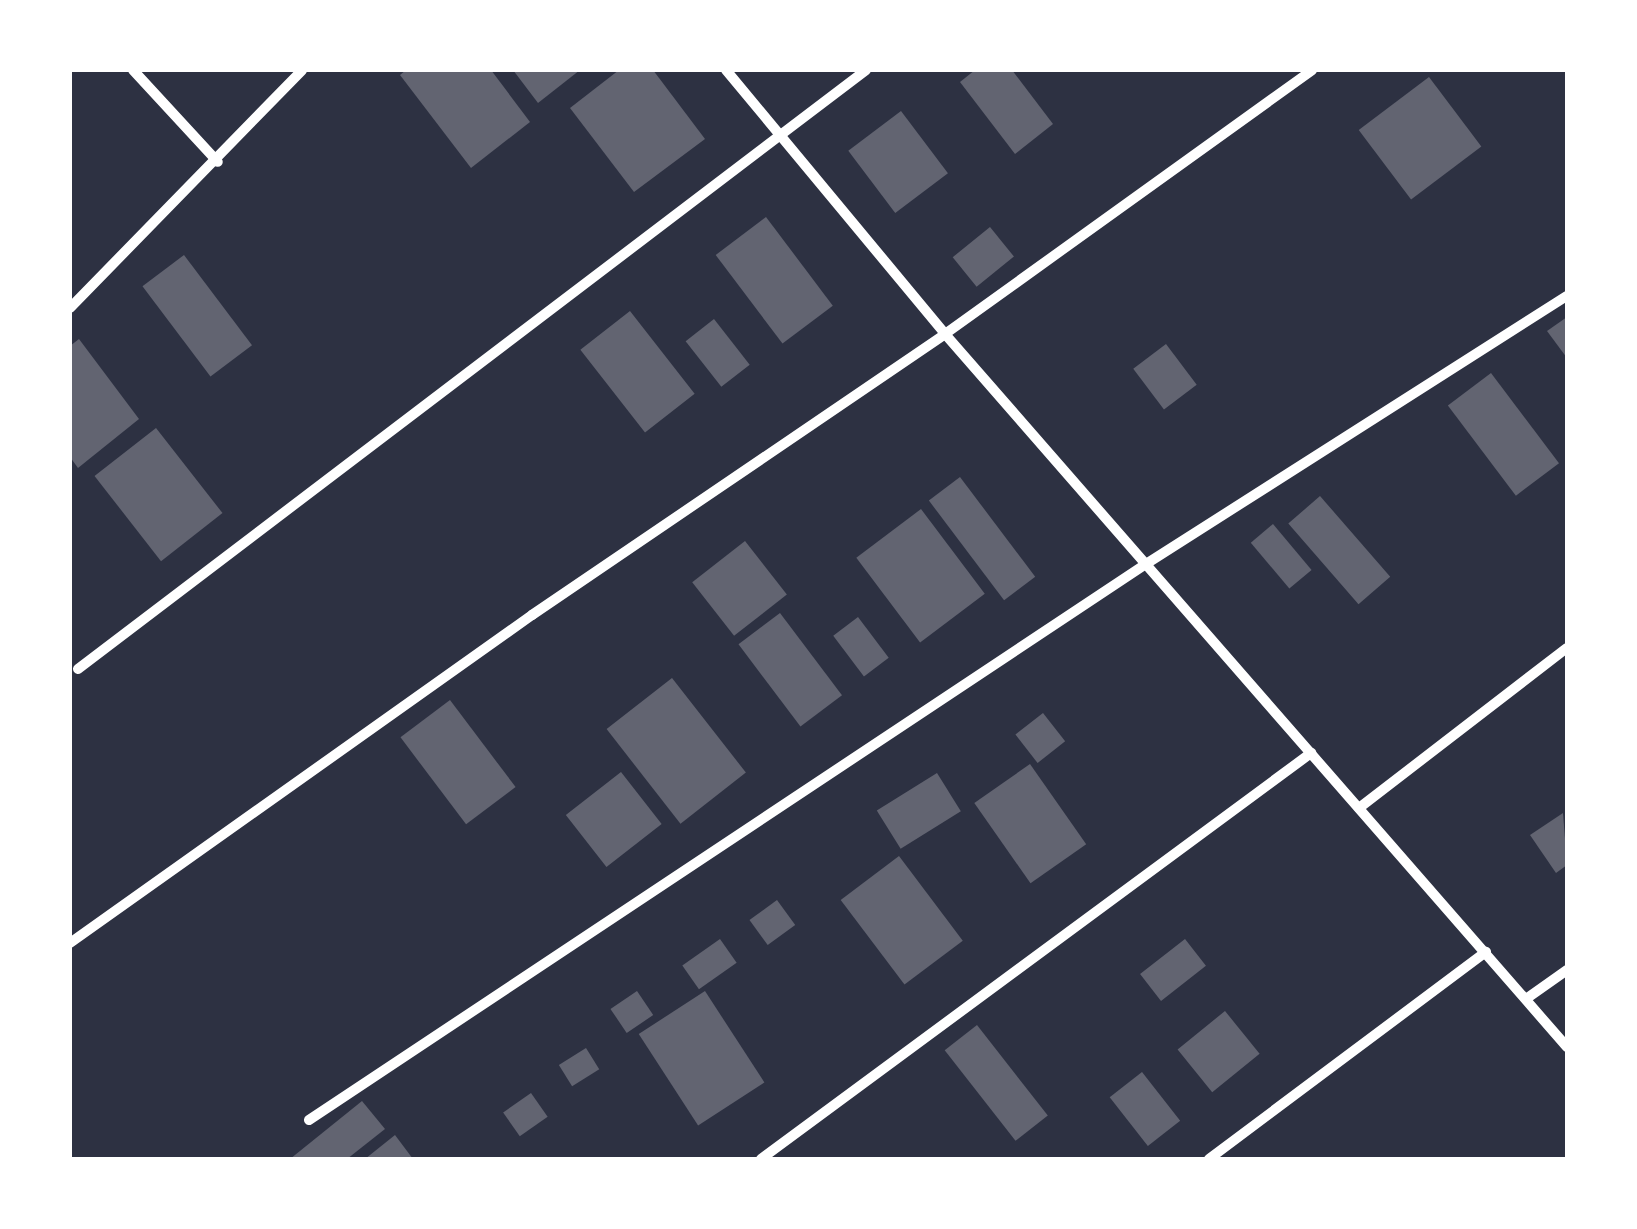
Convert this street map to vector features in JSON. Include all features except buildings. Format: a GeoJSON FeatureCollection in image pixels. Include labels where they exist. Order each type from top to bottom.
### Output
{"type":"FeatureCollection","features":[{"type":"Feature","properties":{"kind":"street"},"geometry":{"type":"LineString","coordinates":[[133,70],[218,162]]}},
{"type":"Feature","properties":{"kind":"street"},"geometry":{"type":"LineString","coordinates":[[70,308],[218,162],[302,70]]}},
{"type":"Feature","properties":{"kind":"street"},"geometry":{"type":"LineString","coordinates":[[726,70],[945,334],[1567,1047]]}},
{"type":"Feature","properties":{"kind":"street"},"geometry":{"type":"LineString","coordinates":[[78,669],[781,139],[866,70]]}},
{"type":"Feature","properties":{"kind":"street"},"geometry":{"type":"LineString","coordinates":[[70,943],[945,334],[1312,70]]}},
{"type":"Feature","properties":{"kind":"street"},"geometry":{"type":"LineString","coordinates":[[309,1120],[1146,564],[1567,296]]}},
{"type":"Feature","properties":{"kind":"street"},"geometry":{"type":"LineString","coordinates":[[1359,808],[1567,648]]}},
{"type":"Feature","properties":{"kind":"street"},"geometry":{"type":"LineString","coordinates":[[761,1159],[1311,752]]}},
{"type":"Feature","properties":{"kind":"street"},"geometry":{"type":"LineString","coordinates":[[1209,1159],[1486,952]]}},
{"type":"Feature","properties":{"kind":"street"},"geometry":{"type":"LineString","coordinates":[[1526,999],[1567,970]]}}]}
